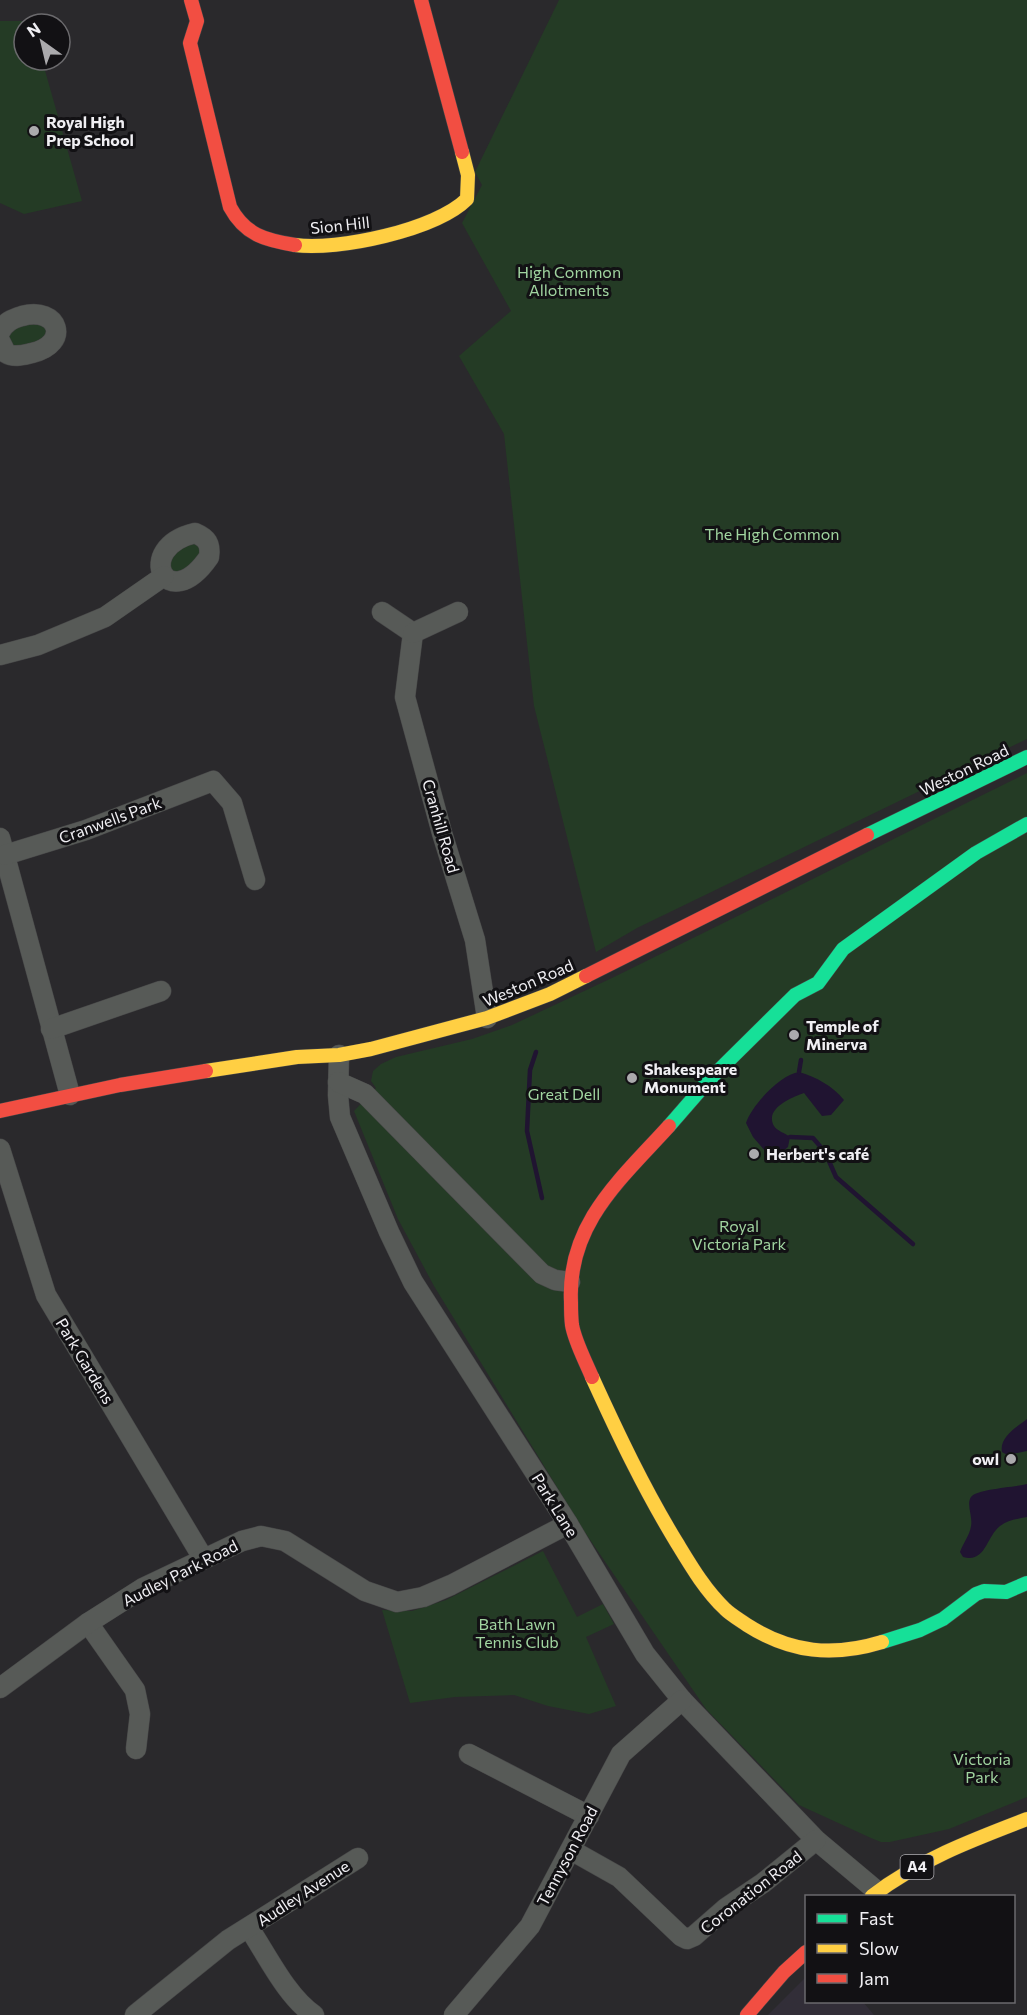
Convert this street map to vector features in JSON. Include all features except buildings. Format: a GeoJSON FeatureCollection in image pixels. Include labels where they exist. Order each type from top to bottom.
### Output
{"type":"FeatureCollection","features":[{"type":"Feature","properties":{"kind":"street","name":"Sion Hill"},"geometry":{"type":"LineString","coordinates":[[191,0],[197,21],[190,43],[230,207],[236,217],[252,233],[287,245],[322,246],[362,242],[432,222],[460,206],[467,199],[468,174],[421,0]]}},
{"type":"Feature","properties":{"kind":"street"},"geometry":{"type":"LineString","coordinates":[[0,332],[10,320],[25,315],[40,314],[52,320],[57,329],[56,337],[50,346],[41,351],[17,356],[2,352]]}},
{"type":"Feature","properties":{"kind":"street"},"geometry":{"type":"LineString","coordinates":[[0,655],[38,645],[105,617],[164,576]]}},
{"type":"Feature","properties":{"kind":"street"},"geometry":{"type":"LineString","coordinates":[[382,612],[413,633],[458,612]]}},
{"type":"Feature","properties":{"kind":"street","name":"Cranhill Road"},"geometry":{"type":"LineString","coordinates":[[413,633],[405,698],[475,940],[487,1018]]}},
{"type":"Feature","properties":{"kind":"street","name":"Weston Road"},"geometry":{"type":"LineString","coordinates":[[0,1111],[70,1095],[297,1057],[339,1055],[385,1046],[487,1018],[550,994],[692,921],[1027,757]]}},
{"type":"Feature","properties":{"kind":"street","name":"Cranwells Park"},"geometry":{"type":"LineString","coordinates":[[70,1095],[2,847],[86,830],[213,773],[232,803],[255,880]]}},
{"type":"Feature","properties":{"kind":"street"},"geometry":{"type":"LineString","coordinates":[[1027,824],[976,854],[843,949],[818,983],[795,995],[709,1080],[607,1195],[586,1227],[575,1253],[570,1282],[572,1325],[575,1336],[629,1458],[648,1495],[706,1589],[726,1611],[757,1631],[785,1644],[830,1652],[858,1649],[920,1630],[944,1619],[976,1594],[984,1591],[1006,1592],[1027,1583]]}},
{"type":"Feature","properties":{"kind":"street"},"geometry":{"type":"LineString","coordinates":[[51,1029],[161,991]]}},
{"type":"Feature","properties":{"kind":"street","name":"Park Lane"},"geometry":{"type":"LineString","coordinates":[[339,1055],[340,1117],[388,1232],[413,1282],[568,1524],[645,1654],[682,1700],[816,1840],[875,1894]]}},
{"type":"Feature","properties":{"kind":"street"},"geometry":{"type":"LineString","coordinates":[[338,1082],[365,1094],[542,1274],[555,1280],[570,1282]]}},
{"type":"Feature","properties":{"kind":"street","name":"Park Gardens"},"geometry":{"type":"LineString","coordinates":[[0,1149],[45,1295],[203,1558]]}},
{"type":"Feature","properties":{"kind":"street","name":"Audley Park Road"},"geometry":{"type":"LineString","coordinates":[[2,1681],[143,1588],[242,1541],[261,1536],[285,1541],[364,1591],[397,1602],[423,1597],[451,1585],[568,1524]]}},
{"type":"Feature","properties":{"kind":"street"},"geometry":{"type":"LineString","coordinates":[[88,1623],[135,1690],[140,1714],[136,1749]]}},
{"type":"Feature","properties":{"kind":"street","name":"Tennyson Road"},"geometry":{"type":"LineString","coordinates":[[460,2013],[530,1926],[621,1754],[682,1700]]}},
{"type":"Feature","properties":{"kind":"street"},"geometry":{"type":"LineString","coordinates":[[469,1754],[589,1815]]}},
{"type":"Feature","properties":{"kind":"street","name":"A4"},"geometry":{"type":"LineString","coordinates":[[875,1894],[927,1862],[966,1843],[1027,1819]]}},
{"type":"Feature","properties":{"kind":"street","name":"Coronation Road"},"geometry":{"type":"LineString","coordinates":[[571,1850],[619,1877],[681,1936],[687,1939],[694,1936],[726,1908],[763,1884],[816,1840]]}},
{"type":"Feature","properties":{"kind":"street","name":"Audley Avenue"},"geometry":{"type":"LineString","coordinates":[[135,2015],[228,1940],[358,1858]]}},
{"type":"Feature","properties":{"kind":"street","name":"Audley Avenue"},"geometry":{"type":"LineString","coordinates":[[249,1928],[297,2000],[315,2015]]}},
{"type":"Feature","properties":{"kind":"street"},"geometry":{"type":"LineString","coordinates":[[747,2015],[784,1972],[805,1954]]}},
{"type":"Feature","properties":{"kind":"shaded area"},"geometry":{"type":"Polygon","coordinates":[[[799,1072],[824,1083],[844,1100],[831,1115],[822,1116],[804,1093],[781,1104],[773,1114],[772,1120],[775,1128],[790,1137],[788,1147],[782,1152],[765,1151],[753,1137],[746,1123],[749,1116],[768,1092],[784,1078],[799,1072]]]}},
{"type":"Feature","properties":{"kind":"shaded area"},"geometry":{"type":"Polygon","coordinates":[[[1027,1419],[1027,1451],[1007,1455],[1002,1452],[1006,1437],[1027,1419]]]}},
{"type":"Feature","properties":{"kind":"shaded area"},"geometry":{"type":"Polygon","coordinates":[[[1027,1484],[1027,1517],[1003,1524],[995,1531],[981,1553],[971,1558],[963,1557],[960,1552],[971,1526],[969,1503],[971,1497],[988,1490],[1027,1484]]]}},
{"type":"Feature","properties":{"kind":"shaded area"},"geometry":{"type":"Polygon","coordinates":[[[805,1978],[805,2003],[864,2003],[874,2015],[768,2015],[805,1978]]]}},
{"type":"Feature","properties":{"kind":"green space","name":"The High Common"},"geometry":{"type":"Polygon","coordinates":[[[559,0],[1027,0],[1027,739],[637,928],[596,952],[534,706],[504,434],[459,356],[511,311],[462,223],[482,185],[475,172],[559,0]]]}},
{"type":"Feature","properties":{"kind":"green space","name":"Royal High Prep School"},"geometry":{"type":"Polygon","coordinates":[[[0,21],[12,21],[12,72],[45,72],[82,201],[24,214],[0,203],[0,21]]]}},
{"type":"Feature","properties":{"kind":"green space"},"geometry":{"type":"Polygon","coordinates":[[[40,319],[52,336],[15,352],[6,340],[12,324],[40,319]]]}},
{"type":"Feature","properties":{"kind":"green space"},"geometry":{"type":"Polygon","coordinates":[[[189,539],[206,550],[179,579],[164,563],[189,539]]]}},
{"type":"Feature","properties":{"kind":"green space","name":"Royal Victoria Park"},"geometry":{"type":"Polygon","coordinates":[[[1027,773],[1027,1797],[949,1829],[881,1842],[799,1805],[706,1709],[582,1528],[434,1286],[398,1219],[354,1111],[376,1088],[371,1081],[373,1071],[381,1064],[396,1057],[472,1039],[512,1025],[1027,773]]]}},
{"type":"Feature","properties":{"kind":"green space","name":"Bath Lawn Tennis Club"},"geometry":{"type":"Polygon","coordinates":[[[543,1551],[577,1617],[603,1604],[614,1624],[586,1637],[616,1706],[589,1714],[548,1706],[514,1695],[455,1697],[410,1703],[382,1610],[412,1611],[446,1600],[543,1551]]]}},
{"type":"Feature","properties":{"kind":"waterway"},"geometry":{"type":"LineString","coordinates":[[536,1052],[530,1070],[527,1131],[542,1198]]}},
{"type":"Feature","properties":{"kind":"waterway"},"geometry":{"type":"LineString","coordinates":[[799,1072],[801,1060]]}},
{"type":"Feature","properties":{"kind":"waterway"},"geometry":{"type":"LineString","coordinates":[[790,1137],[813,1138],[825,1152],[836,1177],[913,1244]]}},
{"type":"Feature","properties":{"kind":"traffic: fast"},"geometry":{"type":"LineString","coordinates":[[867,835],[1027,757]]}},
{"type":"Feature","properties":{"kind":"traffic: fast"},"geometry":{"type":"LineString","coordinates":[[669,1126],[709,1080],[795,995],[818,983],[843,949],[976,853],[1027,824]]}},
{"type":"Feature","properties":{"kind":"traffic: fast"},"geometry":{"type":"LineString","coordinates":[[882,1642],[920,1630],[943,1619],[976,1594],[984,1591],[1006,1592],[1027,1583]]}},
{"type":"Feature","properties":{"kind":"traffic: slow"},"geometry":{"type":"LineString","coordinates":[[295,245],[335,245],[385,236],[410,229],[452,210],[467,199],[468,175],[462,152]]}},
{"type":"Feature","properties":{"kind":"traffic: slow"},"geometry":{"type":"LineString","coordinates":[[206,1071],[297,1057],[339,1055],[371,1049],[487,1018],[550,994],[586,976]]}},
{"type":"Feature","properties":{"kind":"traffic: slow"},"geometry":{"type":"LineString","coordinates":[[592,1377],[665,1523],[699,1578],[727,1611],[763,1634],[796,1647],[829,1651],[864,1647],[882,1642]]}},
{"type":"Feature","properties":{"kind":"traffic: slow"},"geometry":{"type":"LineString","coordinates":[[873,1895],[927,1861],[1027,1819]]}},
{"type":"Feature","properties":{"kind":"traffic: jam"},"geometry":{"type":"LineString","coordinates":[[191,0],[197,21],[190,43],[230,207],[242,224],[257,235],[295,245]]}},
{"type":"Feature","properties":{"kind":"traffic: jam"},"geometry":{"type":"LineString","coordinates":[[421,0],[462,152]]}},
{"type":"Feature","properties":{"kind":"traffic: jam"},"geometry":{"type":"LineString","coordinates":[[586,976],[867,835]]}},
{"type":"Feature","properties":{"kind":"traffic: jam"},"geometry":{"type":"LineString","coordinates":[[0,1111],[120,1085],[206,1071]]}},
{"type":"Feature","properties":{"kind":"traffic: jam"},"geometry":{"type":"LineString","coordinates":[[592,1377],[572,1325],[572,1274],[578,1249],[600,1205],[669,1126]]}},
{"type":"Feature","properties":{"kind":"traffic: jam"},"geometry":{"type":"LineString","coordinates":[[747,2015],[784,1972],[805,1953]]}},
{"type":"Feature","properties":{"kind":"place","name":"Royal High Prep School"},"geometry":{"type":"Point","coordinates":[34,131]}},
{"type":"Feature","properties":{"kind":"place","name":"Temple of Minerva"},"geometry":{"type":"Point","coordinates":[794,1035]}},
{"type":"Feature","properties":{"kind":"place","name":"Shakespeare Monument"},"geometry":{"type":"Point","coordinates":[632,1078]}},
{"type":"Feature","properties":{"kind":"place","name":"Herbert's café"},"geometry":{"type":"Point","coordinates":[754,1154]}},
{"type":"Feature","properties":{"kind":"place","name":"owl"},"geometry":{"type":"Point","coordinates":[1011,1459]}},
{"type":"Feature","properties":{"kind":"park label","name":"High Common Allotments"},"geometry":{"type":"Point","coordinates":[569,281]}},
{"type":"Feature","properties":{"kind":"park label","name":"Great Dell"},"geometry":{"type":"Point","coordinates":[564,1094]}},
{"type":"Feature","properties":{"kind":"park label","name":"Victoria Park"},"geometry":{"type":"Point","coordinates":[982,1768]}}]}
